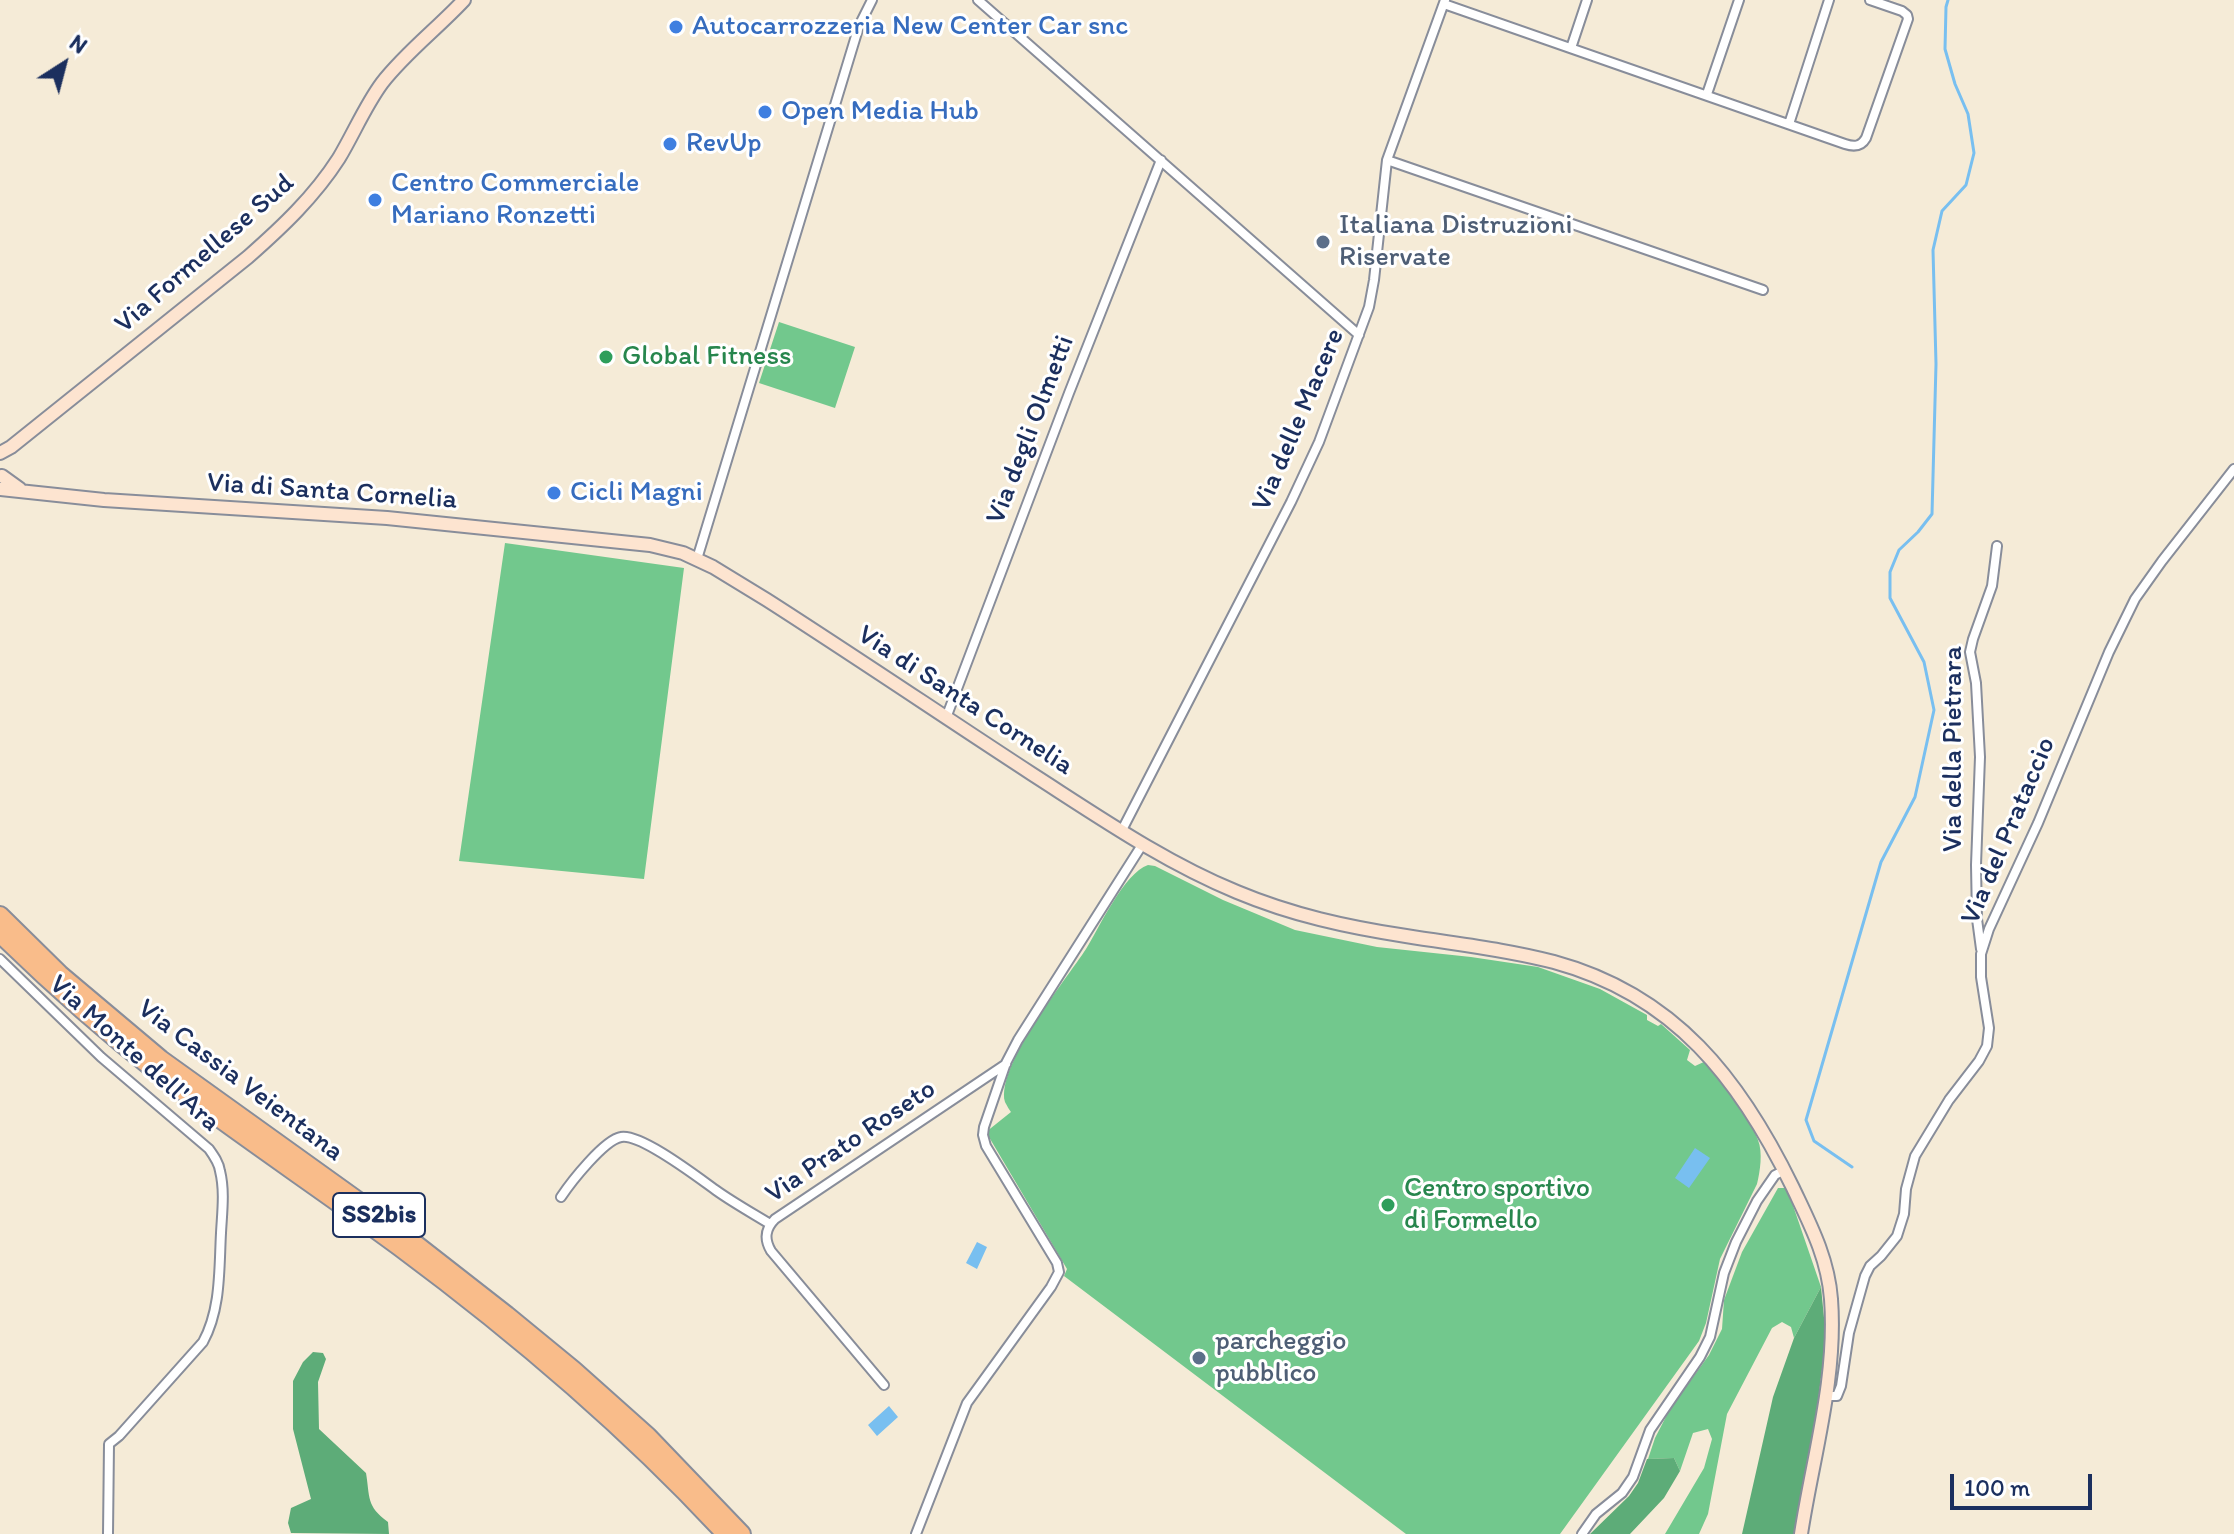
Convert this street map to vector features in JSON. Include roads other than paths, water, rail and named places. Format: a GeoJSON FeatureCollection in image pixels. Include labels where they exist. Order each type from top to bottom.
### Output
{"type":"FeatureCollection","features":[{"type":"Feature","properties":{"kind":"highway","name":"Via Cassia Veientana"},"geometry":{"type":"LineString","coordinates":[[0,915],[60,974],[161,1059],[384,1219],[574,1370],[648,1436],[742,1534]]}},
{"type":"Feature","properties":{"kind":"highway","name":"Via Cassia Veientana"},"geometry":{"type":"LineString","coordinates":[[0,934],[49,982],[158,1073],[400,1248],[501,1327],[625,1434],[725,1534]]}},
{"type":"Feature","properties":{"kind":"street","name":"Via Formellese Sud"},"geometry":{"type":"LineString","coordinates":[[0,461],[6,450],[248,257],[282,226],[318,188],[387,77],[464,0]]}},
{"type":"Feature","properties":{"kind":"street"},"geometry":{"type":"LineString","coordinates":[[697,559],[859,26],[872,0]]}},
{"type":"Feature","properties":{"kind":"street"},"geometry":{"type":"LineString","coordinates":[[978,0],[1359,335]]}},
{"type":"Feature","properties":{"kind":"street"},"geometry":{"type":"LineString","coordinates":[[1571,48],[1587,0]]}},
{"type":"Feature","properties":{"kind":"street"},"geometry":{"type":"LineString","coordinates":[[1707,94],[1739,0]]}},
{"type":"Feature","properties":{"kind":"street"},"geometry":{"type":"LineString","coordinates":[[1789,124],[1829,0]]}},
{"type":"Feature","properties":{"kind":"street"},"geometry":{"type":"LineString","coordinates":[[1444,2],[1856,146],[1864,142],[1908,19],[1902,11],[1870,0]]}},
{"type":"Feature","properties":{"kind":"street","name":"Via delle Macere"},"geometry":{"type":"LineString","coordinates":[[1121,832],[1302,481],[1319,442],[1373,289],[1387,160],[1444,2]]}},
{"type":"Feature","properties":{"kind":"street","name":"Via degli Olmetti"},"geometry":{"type":"LineString","coordinates":[[946,718],[1161,160]]}},
{"type":"Feature","properties":{"kind":"street"},"geometry":{"type":"LineString","coordinates":[[1387,160],[1763,290]]}},
{"type":"Feature","properties":{"kind":"street","name":"Via del Prataccio"},"geometry":{"type":"LineString","coordinates":[[1825,1396],[1837,1396],[1841,1386],[1849,1333],[1865,1276],[1870,1266],[1891,1246],[1901,1226],[1915,1156],[1987,1046],[1989,1028],[1981,977],[1981,954],[2109,652],[2135,599],[2234,469]]}},
{"type":"Feature","properties":{"kind":"street","name":"Via di Santa Cornelia"},"geometry":{"type":"LineString","coordinates":[[0,478],[23,491],[104,500],[402,519],[650,545],[683,553],[777,606],[1121,832],[1211,881],[1305,917],[1530,956],[1577,969],[1611,984],[1658,1011],[1702,1048],[1750,1109],[1785,1170],[1813,1230],[1829,1279],[1833,1336],[1825,1396]]}},
{"type":"Feature","properties":{"kind":"street","name":"Via della Pietrara"},"geometry":{"type":"LineString","coordinates":[[1981,954],[1976,865],[1980,757],[1976,683],[1970,652],[1992,586],[1997,546]]}},
{"type":"Feature","properties":{"kind":"street","name":"Via Prato Roseto"},"geometry":{"type":"LineString","coordinates":[[916,1534],[967,1403],[1059,1272],[1057,1263],[985,1143],[983,1131],[987,1118],[1006,1063],[1027,1025],[1142,845]]}},
{"type":"Feature","properties":{"kind":"street","name":"Via Monte dell'Ara"},"geometry":{"type":"LineString","coordinates":[[0,959],[101,1057],[209,1149],[221,1173],[223,1195],[217,1297],[211,1328],[203,1342],[109,1444],[108,1534]]}},
{"type":"Feature","properties":{"kind":"street","name":"Via Prato Roseto"},"geometry":{"type":"LineString","coordinates":[[884,1385],[771,1251],[766,1239],[770,1224],[1006,1063]]}},
{"type":"Feature","properties":{"kind":"street"},"geometry":{"type":"LineString","coordinates":[[561,1197],[573,1179],[609,1142],[624,1136],[663,1154],[770,1224]]}},
{"type":"Feature","properties":{"kind":"street"},"geometry":{"type":"LineString","coordinates":[[1582,1534],[1596,1514],[1622,1493],[1633,1477],[1650,1430],[1700,1357],[1710,1337],[1724,1273],[1736,1242],[1762,1194],[1775,1175],[1785,1170]]}},
{"type":"Feature","properties":{"kind":"street"},"geometry":{"type":"LineString","coordinates":[[1801,1534],[1825,1396]]}},
{"type":"Feature","properties":{"kind":"water"},"geometry":{"type":"Polygon","coordinates":[[[1695,1148],[1710,1158],[1689,1188],[1675,1178],[1695,1148]]]}},
{"type":"Feature","properties":{"kind":"water"},"geometry":{"type":"Polygon","coordinates":[[[977,1242],[987,1247],[977,1269],[966,1263],[977,1242]]]}},
{"type":"Feature","properties":{"kind":"water"},"geometry":{"type":"Polygon","coordinates":[[[889,1406],[898,1417],[877,1436],[868,1425],[889,1406]]]}},
{"type":"Feature","properties":{"kind":"waterway"},"geometry":{"type":"LineString","coordinates":[[1852,1167],[1814,1141],[1806,1120],[1881,862],[1915,797],[1934,710],[1924,662],[1890,598],[1890,572],[1899,550],[1932,514],[1936,364],[1933,250],[1942,211],[1966,185],[1974,153],[1968,114],[1945,49],[1948,0]]}},
{"type":"Feature","properties":{"kind":"place","name":"Autocarrozzeria New Center Car snc"},"geometry":{"type":"Point","coordinates":[676,27]}},
{"type":"Feature","properties":{"kind":"place","name":"Open Media Hub"},"geometry":{"type":"Point","coordinates":[765,112]}},
{"type":"Feature","properties":{"kind":"place","name":"RevUp"},"geometry":{"type":"Point","coordinates":[670,144]}},
{"type":"Feature","properties":{"kind":"place","name":"Centro Commerciale Mariano Ronzetti"},"geometry":{"type":"Point","coordinates":[375,200]}},
{"type":"Feature","properties":{"kind":"place","name":"Italiana Distruzioni Riservate"},"geometry":{"type":"Point","coordinates":[1323,242]}},
{"type":"Feature","properties":{"kind":"place","name":"Global Fitness"},"geometry":{"type":"Point","coordinates":[606,357]}},
{"type":"Feature","properties":{"kind":"place","name":"Cicli Magni"},"geometry":{"type":"Point","coordinates":[554,493]}},
{"type":"Feature","properties":{"kind":"place","name":"Centro sportivo di Formello"},"geometry":{"type":"Point","coordinates":[1388,1205]}},
{"type":"Feature","properties":{"kind":"place","name":"parcheggio pubblico"},"geometry":{"type":"Point","coordinates":[1199,1358]}}]}
